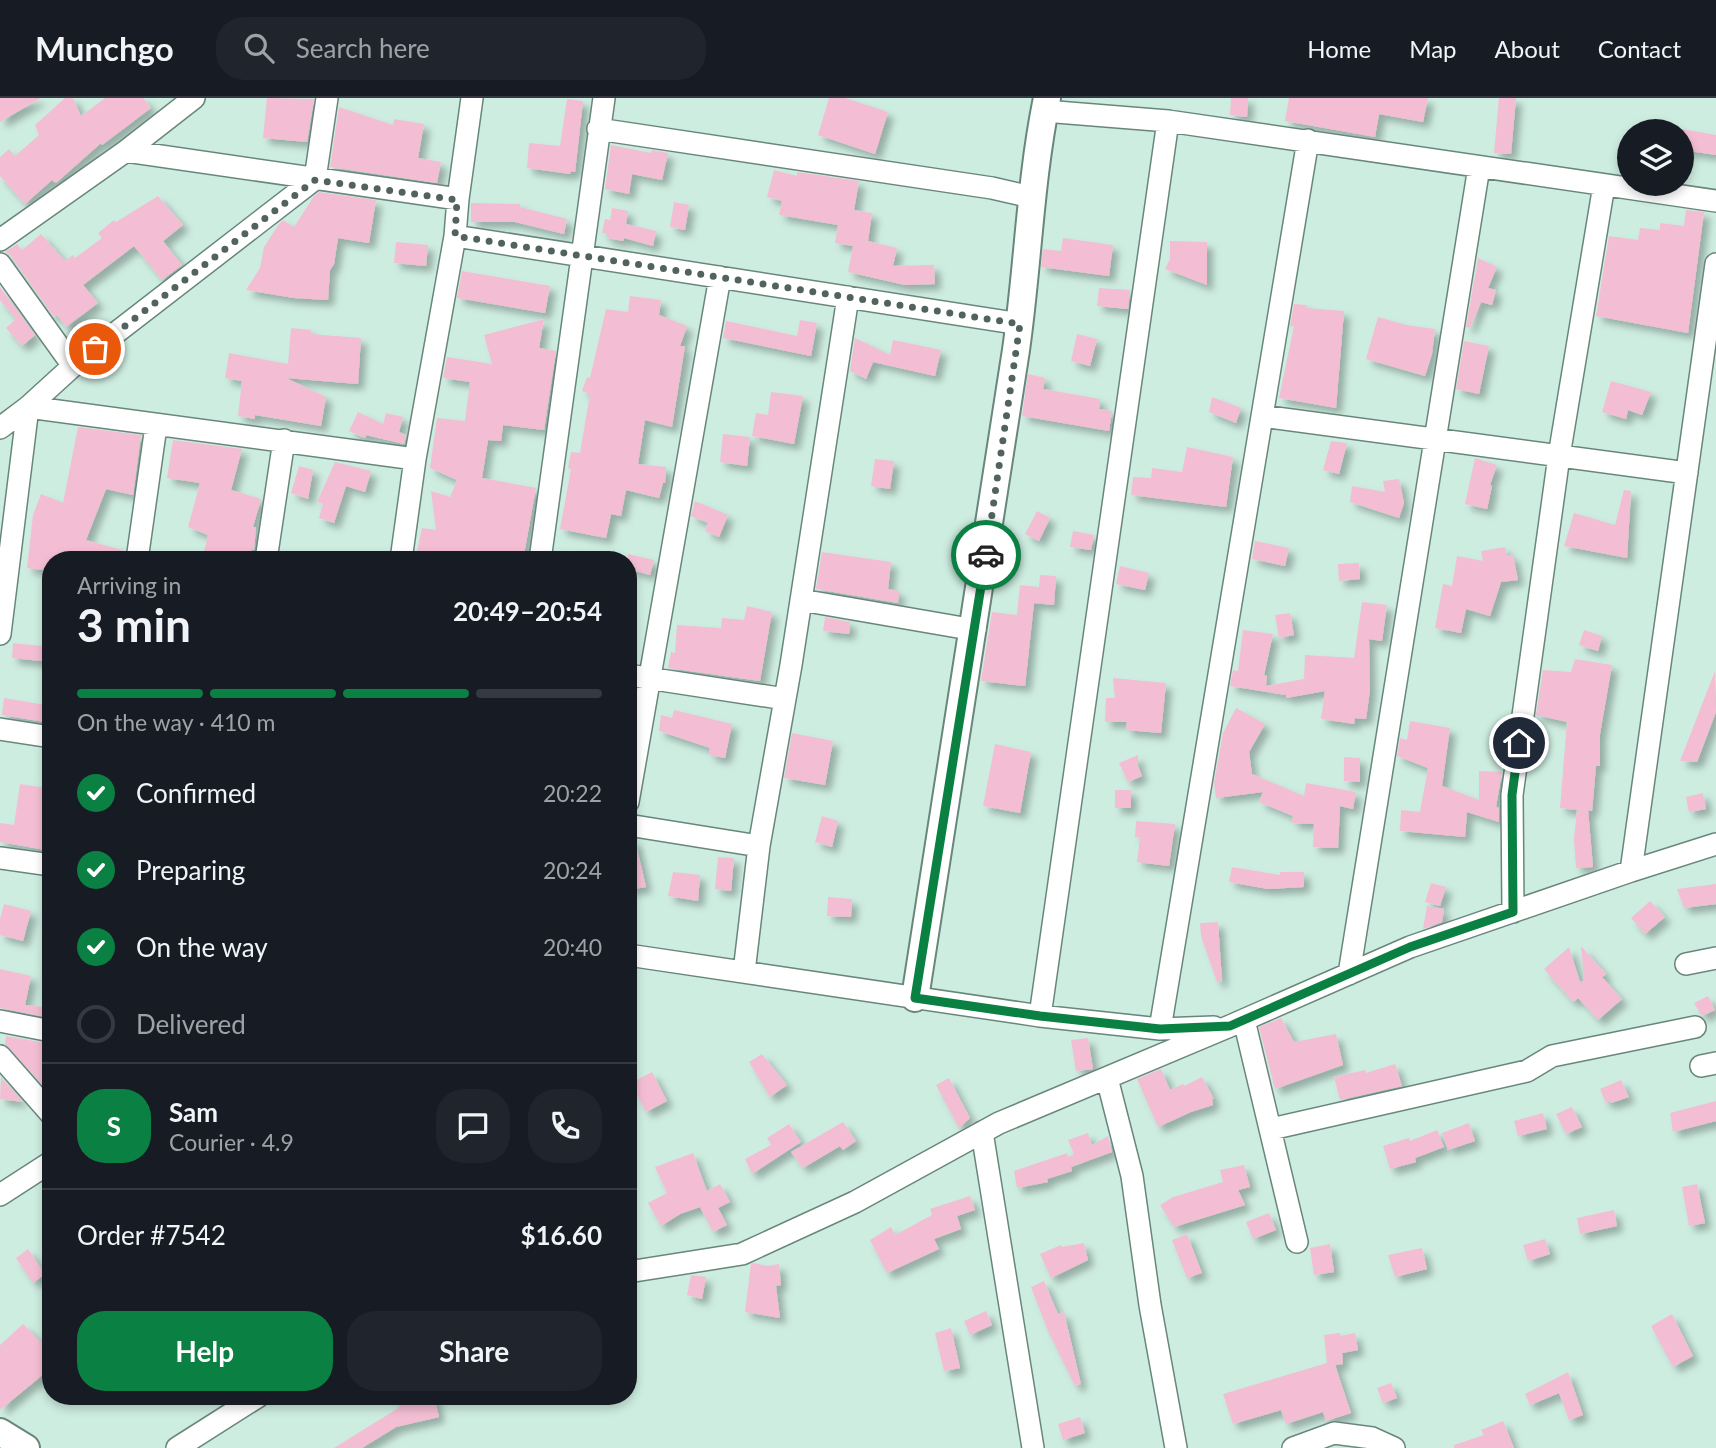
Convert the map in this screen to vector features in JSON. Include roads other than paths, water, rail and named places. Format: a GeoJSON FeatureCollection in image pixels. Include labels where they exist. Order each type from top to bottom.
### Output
{"type":"FeatureCollection","features":[{"type":"Feature","properties":{"kind":"street"},"geometry":{"type":"LineString","coordinates":[[0,240],[126,151],[194,98]]}},
{"type":"Feature","properties":{"kind":"street"},"geometry":{"type":"LineString","coordinates":[[0,428],[29,407],[74,366],[315,180],[327,98]]}},
{"type":"Feature","properties":{"kind":"street"},"geometry":{"type":"LineString","coordinates":[[402,551],[415,459],[455,236],[457,200],[472,98]]}},
{"type":"Feature","properties":{"kind":"street"},"geometry":{"type":"LineString","coordinates":[[541,551],[604,98]]}},
{"type":"Feature","properties":{"kind":"street"},"geometry":{"type":"LineString","coordinates":[[915,998],[975,631],[1020,324],[1031,197],[1045,104],[1716,201]]}},
{"type":"Feature","properties":{"kind":"street"},"geometry":{"type":"LineString","coordinates":[[1040,1016],[1168,121]]}},
{"type":"Feature","properties":{"kind":"street"},"geometry":{"type":"LineString","coordinates":[[598,129],[992,188],[1031,197]]}},
{"type":"Feature","properties":{"kind":"street"},"geometry":{"type":"LineString","coordinates":[[1160,1029],[1308,140]]}},
{"type":"Feature","properties":{"kind":"street"},"geometry":{"type":"LineString","coordinates":[[126,151],[457,200]]}},
{"type":"Feature","properties":{"kind":"street"},"geometry":{"type":"LineString","coordinates":[[1349,974],[1479,167]]}},
{"type":"Feature","properties":{"kind":"street"},"geometry":{"type":"LineString","coordinates":[[1513,912],[1512,795],[1559,456],[1604,185]]}},
{"type":"Feature","properties":{"kind":"street"},"geometry":{"type":"LineString","coordinates":[[455,236],[1020,324]]}},
{"type":"Feature","properties":{"kind":"street"},"geometry":{"type":"LineString","coordinates":[[0,264],[74,366]]}},
{"type":"Feature","properties":{"kind":"street"},"geometry":{"type":"LineString","coordinates":[[1631,871],[1716,264]]}},
{"type":"Feature","properties":{"kind":"street"},"geometry":{"type":"LineString","coordinates":[[637,751],[720,277]]}},
{"type":"Feature","properties":{"kind":"street"},"geometry":{"type":"LineString","coordinates":[[744,972],[759,846],[785,699],[848,297]]}},
{"type":"Feature","properties":{"kind":"street"},"geometry":{"type":"LineString","coordinates":[[29,407],[415,459]]}},
{"type":"Feature","properties":{"kind":"street"},"geometry":{"type":"LineString","coordinates":[[0,634],[29,407]]}},
{"type":"Feature","properties":{"kind":"street"},"geometry":{"type":"LineString","coordinates":[[1262,415],[1687,473]]}},
{"type":"Feature","properties":{"kind":"street"},"geometry":{"type":"LineString","coordinates":[[138,551],[156,426]]}},
{"type":"Feature","properties":{"kind":"street"},"geometry":{"type":"LineString","coordinates":[[267,551],[284,440]]}},
{"type":"Feature","properties":{"kind":"street"},"geometry":{"type":"LineString","coordinates":[[801,600],[975,631]]}},
{"type":"Feature","properties":{"kind":"street"},"geometry":{"type":"LineString","coordinates":[[637,676],[785,699]]}},
{"type":"Feature","properties":{"kind":"street"},"geometry":{"type":"LineString","coordinates":[[0,729],[42,736]]}},
{"type":"Feature","properties":{"kind":"street"},"geometry":{"type":"LineString","coordinates":[[637,826],[759,846]]}},
{"type":"Feature","properties":{"kind":"street"},"geometry":{"type":"LineString","coordinates":[[637,1271],[742,1254],[855,1202],[982,1132],[1410,947],[1716,844]]}},
{"type":"Feature","properties":{"kind":"street"},"geometry":{"type":"LineString","coordinates":[[0,858],[42,864]]}},
{"type":"Feature","properties":{"kind":"street"},"geometry":{"type":"LineString","coordinates":[[637,956],[1040,1016],[1160,1029],[1237,1023]]}},
{"type":"Feature","properties":{"kind":"street"},"geometry":{"type":"LineString","coordinates":[[1686,964],[1716,958]]}},
{"type":"Feature","properties":{"kind":"street"},"geometry":{"type":"LineString","coordinates":[[0,1021],[42,1029]]}},
{"type":"Feature","properties":{"kind":"street"},"geometry":{"type":"LineString","coordinates":[[1237,1023],[1271,1129],[1297,1242]]}},
{"type":"Feature","properties":{"kind":"street"},"geometry":{"type":"LineString","coordinates":[[1271,1129],[1527,1071],[1552,1056],[1695,1027]]}},
{"type":"Feature","properties":{"kind":"street"},"geometry":{"type":"LineString","coordinates":[[0,1056],[42,1104]]}},
{"type":"Feature","properties":{"kind":"street"},"geometry":{"type":"LineString","coordinates":[[1107,1078],[1132,1176],[1150,1305],[1176,1448]]}},
{"type":"Feature","properties":{"kind":"street"},"geometry":{"type":"LineString","coordinates":[[982,1132],[1033,1448]]}},
{"type":"Feature","properties":{"kind":"street"},"geometry":{"type":"LineString","coordinates":[[0,1195],[42,1168]]}},
{"type":"Feature","properties":{"kind":"street"},"geometry":{"type":"LineString","coordinates":[[177,1448],[245,1405]]}},
{"type":"Feature","properties":{"kind":"street"},"geometry":{"type":"LineString","coordinates":[[0,1432],[26,1448]]}},
{"type":"Feature","properties":{"kind":"street"},"geometry":{"type":"LineString","coordinates":[[1293,1448],[1334,1433],[1372,1438],[1394,1448]]}}]}
